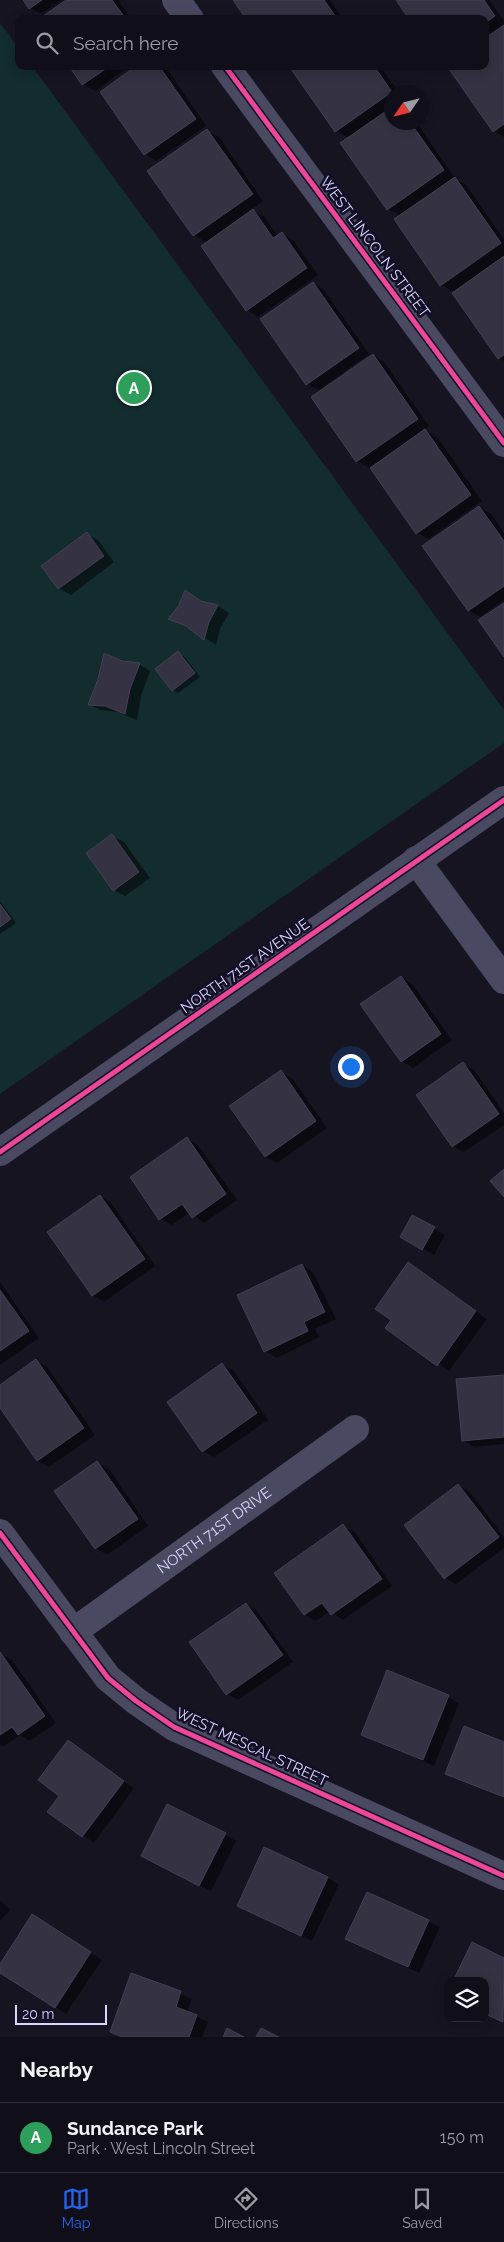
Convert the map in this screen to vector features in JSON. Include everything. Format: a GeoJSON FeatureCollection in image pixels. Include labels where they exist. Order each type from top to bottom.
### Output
{"type":"FeatureCollection","features":[{"type":"Feature","properties":{"kind":"street"},"geometry":{"type":"LineString","coordinates":[[176,0],[187,15]]}},
{"type":"Feature","properties":{"kind":"street","name":"WEST LINCOLN STREET"},"geometry":{"type":"LineString","coordinates":[[228,70],[504,443]]}},
{"type":"Feature","properties":{"kind":"street","name":"NORTH 71ST AVENUE"},"geometry":{"type":"LineString","coordinates":[[0,1152],[504,800]]}},
{"type":"Feature","properties":{"kind":"street"},"geometry":{"type":"LineString","coordinates":[[416,860],[504,980]]}},
{"type":"Feature","properties":{"kind":"street","name":"NORTH 71ST DRIVE"},"geometry":{"type":"LineString","coordinates":[[73,1632],[355,1429]]}},
{"type":"Feature","properties":{"kind":"street","name":"WEST MESCAL STREET"},"geometry":{"type":"LineString","coordinates":[[0,1533],[108,1678],[136,1701],[174,1727],[504,1876]]}},
{"type":"Feature","properties":{"kind":"green space"},"geometry":{"type":"Polygon","coordinates":[[[0,23],[15,43],[15,70],[35,70],[504,710],[504,743],[0,1094],[0,23]]]}},
{"type":"Feature","properties":{"kind":"building"},"geometry":{"type":"Polygon","coordinates":[[[23,0],[42,0],[29,9],[23,0]]]}},
{"type":"Feature","properties":{"kind":"building"},"geometry":{"type":"Polygon","coordinates":[[[66,0],[112,0],[123,15],[45,15],[66,0]]]}},
{"type":"Feature","properties":{"kind":"building"},"geometry":{"type":"Polygon","coordinates":[[[233,0],[324,0],[335,15],[243,15],[233,0]]]}},
{"type":"Feature","properties":{"kind":"building"},"geometry":{"type":"Polygon","coordinates":[[[396,0],[484,0],[495,16],[489,20],[489,15],[406,15],[396,0]]]}},
{"type":"Feature","properties":{"kind":"building"},"geometry":{"type":"Polygon","coordinates":[[[504,25],[504,124],[493,132],[450,70],[489,70],[489,35],[504,25]]]}},
{"type":"Feature","properties":{"kind":"building"},"geometry":{"type":"Polygon","coordinates":[[[72,70],[104,70],[82,85],[72,70]]]}},
{"type":"Feature","properties":{"kind":"building"},"geometry":{"type":"Polygon","coordinates":[[[130,70],[162,70],[196,119],[144,155],[100,92],[130,70]]]}},
{"type":"Feature","properties":{"kind":"building"},"geometry":{"type":"Polygon","coordinates":[[[292,70],[377,70],[387,85],[384,85],[384,98],[335,132],[292,70]]]}},
{"type":"Feature","properties":{"kind":"building"},"geometry":{"type":"Polygon","coordinates":[[[384,113],[384,130],[416,130],[444,170],[387,210],[340,143],[384,113]]]}},
{"type":"Feature","properties":{"kind":"building"},"geometry":{"type":"Polygon","coordinates":[[[207,129],[253,194],[193,236],[147,171],[207,129]]]}},
{"type":"Feature","properties":{"kind":"building"},"geometry":{"type":"Polygon","coordinates":[[[455,177],[501,243],[440,286],[394,219],[455,177]]]}},
{"type":"Feature","properties":{"kind":"building"},"geometry":{"type":"Polygon","coordinates":[[[253,209],[273,238],[282,232],[307,268],[246,311],[201,246],[253,209]]]}},
{"type":"Feature","properties":{"kind":"building"},"geometry":{"type":"Polygon","coordinates":[[[504,256],[504,355],[498,359],[452,293],[504,256]]]}},
{"type":"Feature","properties":{"kind":"building"},"geometry":{"type":"Polygon","coordinates":[[[313,282],[359,348],[306,385],[260,319],[313,282]]]}},
{"type":"Feature","properties":{"kind":"building"},"geometry":{"type":"Polygon","coordinates":[[[373,354],[418,419],[356,462],[311,397],[373,354]]]}},
{"type":"Feature","properties":{"kind":"building"},"geometry":{"type":"Polygon","coordinates":[[[425,429],[471,495],[416,534],[370,468],[425,429]]]}},
{"type":"Feature","properties":{"kind":"building"},"geometry":{"type":"Polygon","coordinates":[[[479,506],[504,541],[504,586],[468,611],[422,546],[479,506]]]}},
{"type":"Feature","properties":{"kind":"building"},"geometry":{"type":"Polygon","coordinates":[[[87,532],[104,556],[58,589],[41,566],[87,532]]]}},
{"type":"Feature","properties":{"kind":"building"},"geometry":{"type":"Polygon","coordinates":[[[185,590],[201,601],[218,605],[209,622],[204,640],[186,626],[168,619],[179,605],[185,590]]]}},
{"type":"Feature","properties":{"kind":"building"},"geometry":{"type":"Polygon","coordinates":[[[504,603],[504,657],[478,620],[504,603]]]}},
{"type":"Feature","properties":{"kind":"building"},"geometry":{"type":"Polygon","coordinates":[[[178,651],[195,673],[172,691],[155,669],[178,651]]]}},
{"type":"Feature","properties":{"kind":"building"},"geometry":{"type":"Polygon","coordinates":[[[104,653],[122,661],[140,663],[130,689],[125,714],[105,706],[88,705],[98,679],[104,653]]]}},
{"type":"Feature","properties":{"kind":"building"},"geometry":{"type":"Polygon","coordinates":[[[112,834],[139,872],[113,891],[86,853],[112,834]]]}},
{"type":"Feature","properties":{"kind":"building"},"geometry":{"type":"Polygon","coordinates":[[[0,904],[11,919],[0,927],[0,904]]]}},
{"type":"Feature","properties":{"kind":"building"},"geometry":{"type":"Polygon","coordinates":[[[401,976],[441,1034],[401,1062],[360,1004],[401,976]]]}},
{"type":"Feature","properties":{"kind":"building"},"geometry":{"type":"Polygon","coordinates":[[[463,1062],[499,1114],[452,1147],[416,1095],[463,1062]]]}},
{"type":"Feature","properties":{"kind":"building"},"geometry":{"type":"Polygon","coordinates":[[[281,1070],[316,1121],[265,1157],[229,1106],[281,1070]]]}},
{"type":"Feature","properties":{"kind":"building"},"geometry":{"type":"Polygon","coordinates":[[[187,1137],[226,1194],[192,1218],[182,1204],[159,1220],[130,1177],[187,1137]]]}},
{"type":"Feature","properties":{"kind":"building"},"geometry":{"type":"Polygon","coordinates":[[[504,1169],[504,1197],[490,1181],[504,1169]]]}},
{"type":"Feature","properties":{"kind":"building"},"geometry":{"type":"Polygon","coordinates":[[[100,1195],[145,1259],[92,1296],[47,1232],[100,1195]]]}},
{"type":"Feature","properties":{"kind":"building"},"geometry":{"type":"Polygon","coordinates":[[[412,1215],[435,1227],[422,1250],[400,1237],[412,1215]]]}},
{"type":"Feature","properties":{"kind":"building"},"geometry":{"type":"Polygon","coordinates":[[[408,1262],[476,1311],[437,1366],[385,1328],[391,1320],[375,1309],[408,1262]]]}},
{"type":"Feature","properties":{"kind":"building"},"geometry":{"type":"Polygon","coordinates":[[[302,1264],[325,1312],[304,1322],[308,1331],[264,1352],[237,1295],[302,1264]]]}},
{"type":"Feature","properties":{"kind":"building"},"geometry":{"type":"Polygon","coordinates":[[[0,1290],[29,1331],[0,1351],[0,1290]]]}},
{"type":"Feature","properties":{"kind":"building"},"geometry":{"type":"Polygon","coordinates":[[[36,1359],[84,1428],[37,1461],[0,1408],[0,1385],[36,1359]]]}},
{"type":"Feature","properties":{"kind":"building"},"geometry":{"type":"Polygon","coordinates":[[[222,1363],[257,1413],[202,1452],[167,1402],[222,1363]]]}},
{"type":"Feature","properties":{"kind":"building"},"geometry":{"type":"Polygon","coordinates":[[[504,1375],[504,1437],[462,1441],[456,1379],[504,1375]]]}},
{"type":"Feature","properties":{"kind":"building"},"geometry":{"type":"Polygon","coordinates":[[[97,1461],[138,1519],[95,1549],[54,1491],[97,1461]]]}},
{"type":"Feature","properties":{"kind":"building"},"geometry":{"type":"Polygon","coordinates":[[[458,1484],[499,1537],[444,1579],[404,1525],[458,1484]]]}},
{"type":"Feature","properties":{"kind":"building"},"geometry":{"type":"Polygon","coordinates":[[[343,1524],[382,1579],[331,1615],[322,1603],[304,1615],[274,1573],[343,1524]]]}},
{"type":"Feature","properties":{"kind":"building"},"geometry":{"type":"Polygon","coordinates":[[[246,1603],[283,1655],[226,1695],[189,1642],[246,1603]]]}},
{"type":"Feature","properties":{"kind":"building"},"geometry":{"type":"Polygon","coordinates":[[[0,1652],[45,1716],[18,1735],[12,1727],[0,1735],[0,1652]]]}},
{"type":"Feature","properties":{"kind":"building"},"geometry":{"type":"Polygon","coordinates":[[[387,1670],[449,1695],[423,1760],[361,1735],[387,1670]]]}},
{"type":"Feature","properties":{"kind":"building"},"geometry":{"type":"Polygon","coordinates":[[[464,1726],[504,1742],[504,1797],[445,1774],[464,1726]]]}},
{"type":"Feature","properties":{"kind":"building"},"geometry":{"type":"Polygon","coordinates":[[[68,1740],[124,1781],[82,1837],[47,1812],[59,1796],[38,1780],[68,1740]]]}},
{"type":"Feature","properties":{"kind":"building"},"geometry":{"type":"Polygon","coordinates":[[[167,1804],[226,1833],[199,1886],[141,1856],[167,1804]]]}},
{"type":"Feature","properties":{"kind":"building"},"geometry":{"type":"Polygon","coordinates":[[[264,1847],[328,1877],[301,1936],[237,1906],[264,1847]]]}},
{"type":"Feature","properties":{"kind":"building"},"geometry":{"type":"Polygon","coordinates":[[[367,1892],[429,1920],[408,1967],[345,1939],[367,1892]]]}},
{"type":"Feature","properties":{"kind":"building"},"geometry":{"type":"Polygon","coordinates":[[[32,1914],[91,1952],[55,2008],[0,1973],[0,1964],[32,1914]]]}},
{"type":"Feature","properties":{"kind":"building"},"geometry":{"type":"Polygon","coordinates":[[[472,1942],[504,1958],[503,2022],[489,2016],[489,1977],[455,1977],[472,1942]]]}},
{"type":"Feature","properties":{"kind":"building"},"geometry":{"type":"Polygon","coordinates":[[[131,1973],[181,1991],[176,2007],[197,2015],[189,2037],[122,2037],[110,2032],[131,1973]]]}},
{"type":"Feature","properties":{"kind":"building"},"geometry":{"type":"Polygon","coordinates":[[[227,2028],[244,2037],[223,2037],[227,2028]]]}},
{"type":"Feature","properties":{"kind":"building"},"geometry":{"type":"Polygon","coordinates":[[[261,2028],[279,2037],[256,2037],[261,2028]]]}},
{"type":"Feature","properties":{"kind":"cycle path"},"geometry":{"type":"LineString","coordinates":[[228,70],[504,443]]}},
{"type":"Feature","properties":{"kind":"cycle path"},"geometry":{"type":"LineString","coordinates":[[0,1152],[504,800]]}},
{"type":"Feature","properties":{"kind":"cycle path"},"geometry":{"type":"LineString","coordinates":[[0,1533],[108,1678],[136,1701],[174,1727],[504,1876]]}},
{"type":"Feature","properties":{"kind":"place","name":"Sundance Park"},"geometry":{"type":"Point","coordinates":[134,388]}}]}
